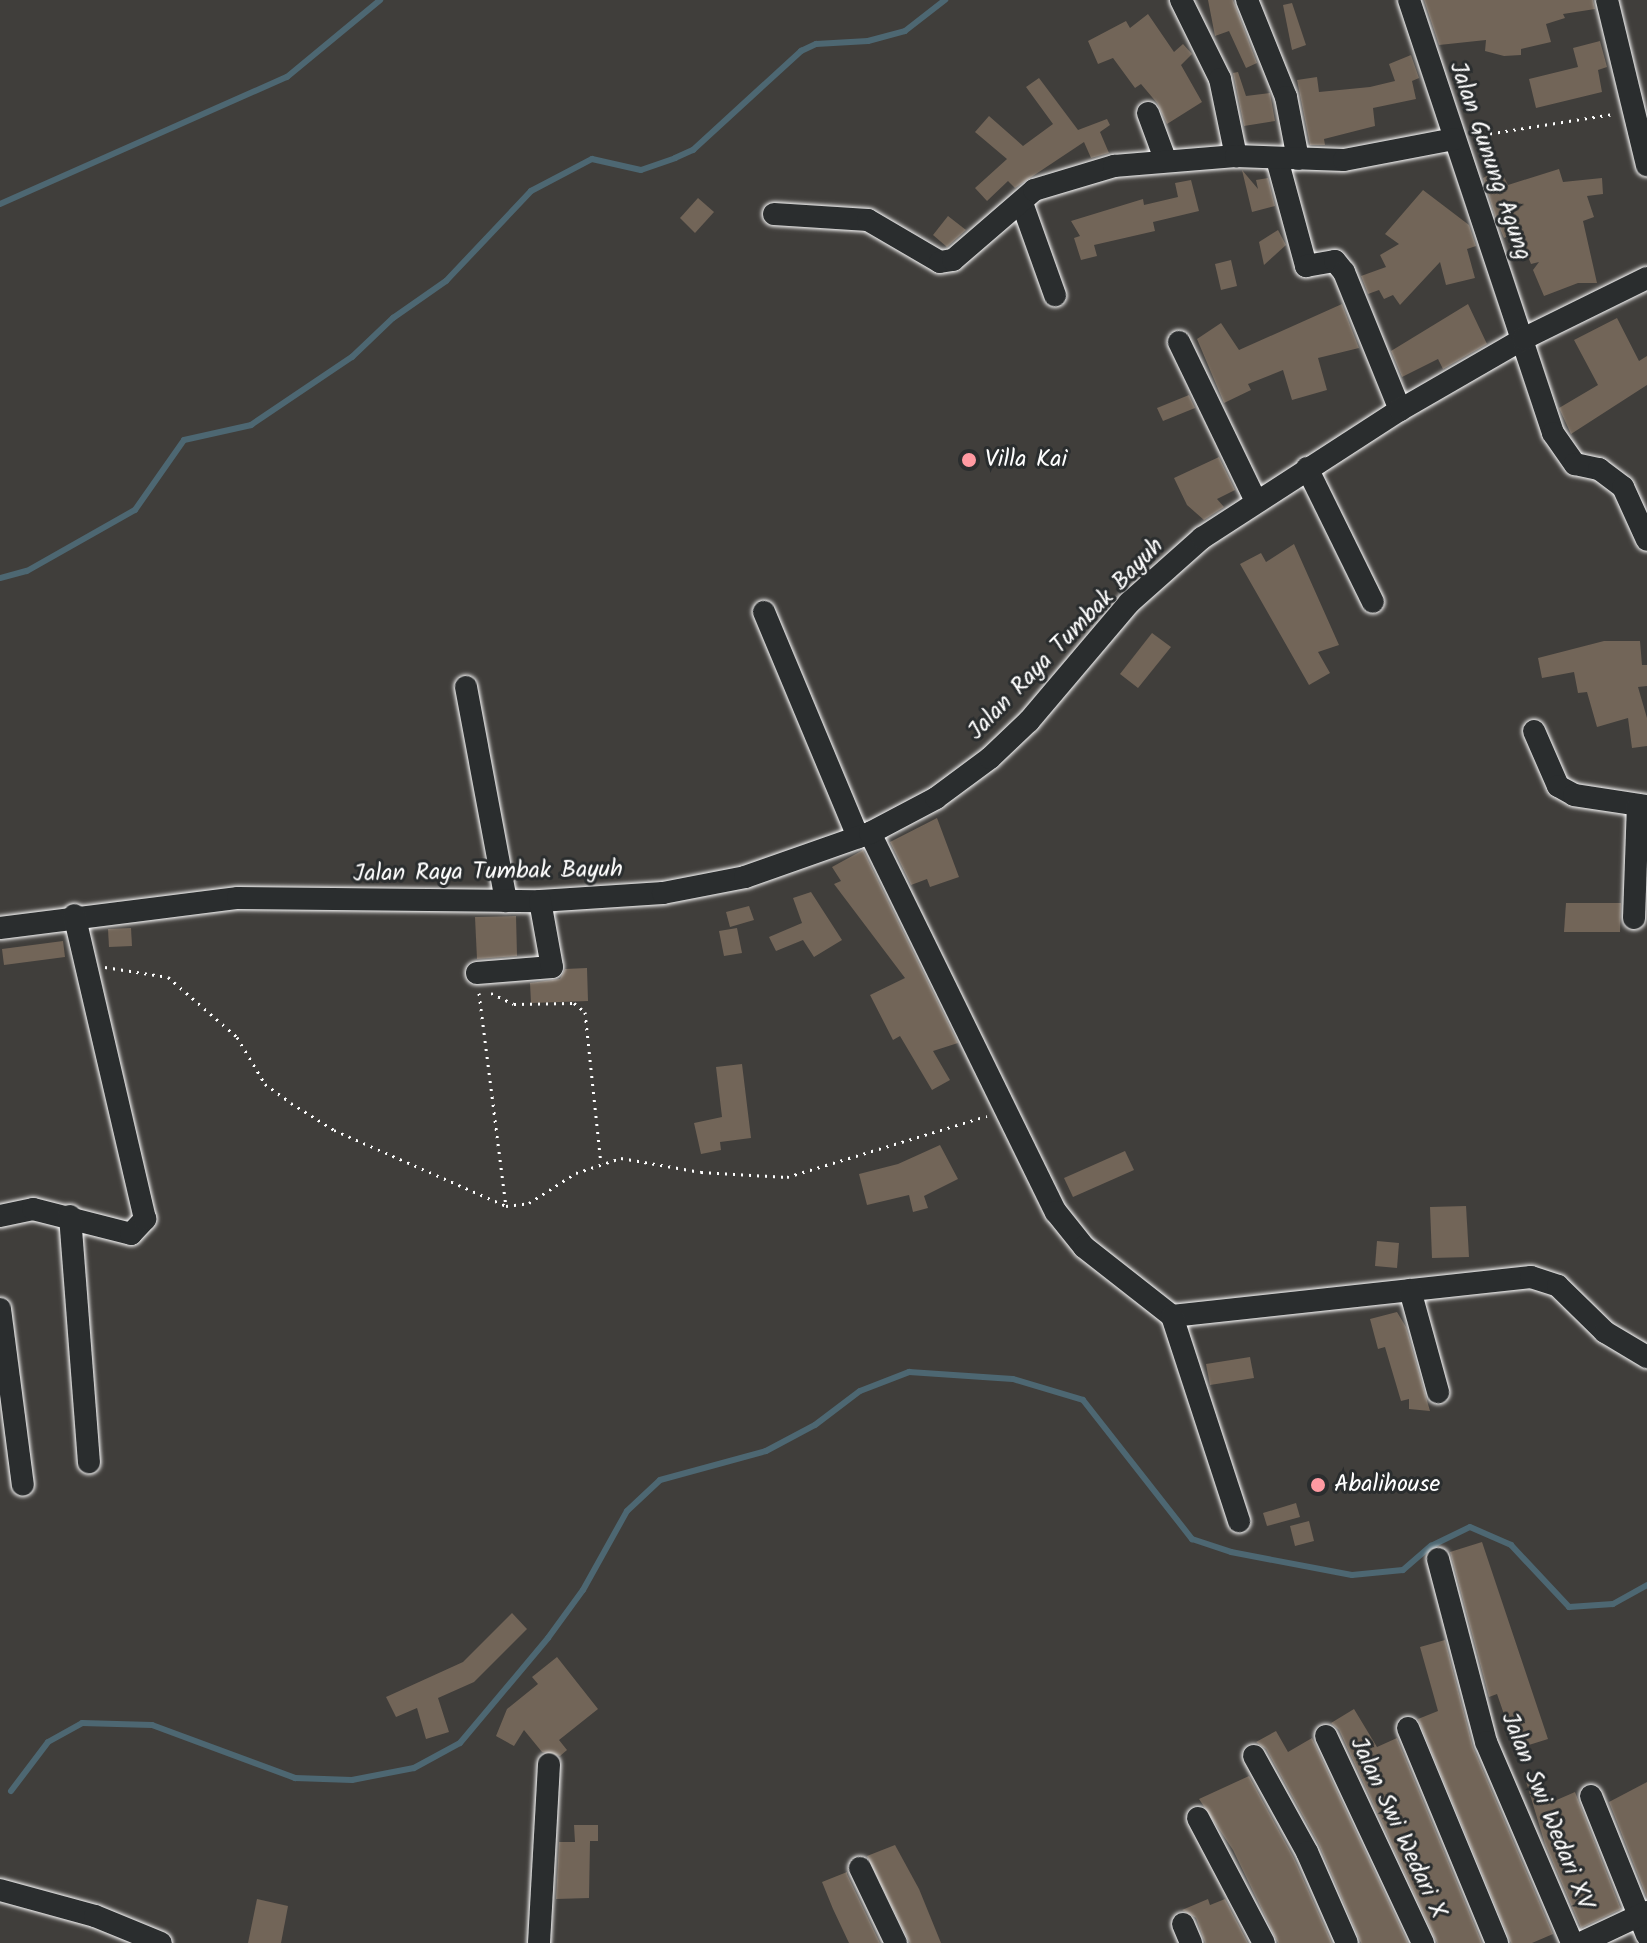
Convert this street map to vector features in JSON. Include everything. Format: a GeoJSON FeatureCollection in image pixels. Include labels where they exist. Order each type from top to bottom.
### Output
{"type":"FeatureCollection","features":[{"type":"Feature","properties":{"kind":"street"},"geometry":{"type":"LineString","coordinates":[[1181,0],[1220,79],[1236,156]]}},
{"type":"Feature","properties":{"kind":"street"},"geometry":{"type":"LineString","coordinates":[[1247,0],[1286,97],[1287,159],[1306,266],[1335,261],[1344,272],[1400,410]]}},
{"type":"Feature","properties":{"kind":"street","name":"Jalan Gunung Agung"},"geometry":{"type":"LineString","coordinates":[[1409,0],[1523,339],[1539,399],[1565,453],[1623,487],[1647,540]]}},
{"type":"Feature","properties":{"kind":"street"},"geometry":{"type":"LineString","coordinates":[[1607,0],[1639,106],[1647,165]]}},
{"type":"Feature","properties":{"kind":"street"},"geometry":{"type":"LineString","coordinates":[[1148,113],[1165,159]]}},
{"type":"Feature","properties":{"kind":"street"},"geometry":{"type":"LineString","coordinates":[[774,214],[868,220],[940,262],[953,260],[1034,190],[1114,166],[1165,159],[1236,156],[1344,160],[1454,139]]}},
{"type":"Feature","properties":{"kind":"street"},"geometry":{"type":"LineString","coordinates":[[1022,203],[1055,295]]}},
{"type":"Feature","properties":{"kind":"street","name":"Jalan Raya Tumbak Bayuh"},"geometry":{"type":"LineString","coordinates":[[0,928],[74,915],[238,898],[540,901],[663,893],[745,877],[864,835],[936,798],[990,758],[1029,721],[1162,569],[1256,501],[1400,410],[1523,339],[1647,278]]}},
{"type":"Feature","properties":{"kind":"street"},"geometry":{"type":"LineString","coordinates":[[1179,342],[1256,501]]}},
{"type":"Feature","properties":{"kind":"street"},"geometry":{"type":"LineString","coordinates":[[1307,468],[1373,602]]}},
{"type":"Feature","properties":{"kind":"street"},"geometry":{"type":"LineString","coordinates":[[764,612],[864,835],[1010,1111],[1056,1212],[1084,1247],[1172,1316],[1239,1521]]}},
{"type":"Feature","properties":{"kind":"street"},"geometry":{"type":"LineString","coordinates":[[466,687],[506,901]]}},
{"type":"Feature","properties":{"kind":"street"},"geometry":{"type":"LineString","coordinates":[[1534,731],[1558,786],[1574,795],[1642,805],[1634,918]]}},
{"type":"Feature","properties":{"kind":"street"},"geometry":{"type":"LineString","coordinates":[[477,973],[552,967],[540,901]]}},
{"type":"Feature","properties":{"kind":"street"},"geometry":{"type":"LineString","coordinates":[[0,1216],[33,1209],[131,1234],[145,1219],[74,915]]}},
{"type":"Feature","properties":{"kind":"street"},"geometry":{"type":"LineString","coordinates":[[70,1216],[89,1462]]}},
{"type":"Feature","properties":{"kind":"street"},"geometry":{"type":"LineString","coordinates":[[1172,1316],[1545,1279],[1605,1332],[1647,1357]]}},
{"type":"Feature","properties":{"kind":"street"},"geometry":{"type":"LineString","coordinates":[[1410,1290],[1438,1392]]}},
{"type":"Feature","properties":{"kind":"street"},"geometry":{"type":"LineString","coordinates":[[0,1309],[23,1485]]}},
{"type":"Feature","properties":{"kind":"street","name":"Jalan Swi Wedari XV"},"geometry":{"type":"LineString","coordinates":[[1438,1559],[1486,1742],[1572,1943]]}},
{"type":"Feature","properties":{"kind":"street"},"geometry":{"type":"LineString","coordinates":[[1408,1728],[1497,1943]]}},
{"type":"Feature","properties":{"kind":"street","name":"Jalan Swi Wedari X"},"geometry":{"type":"LineString","coordinates":[[1326,1736],[1423,1943]]}},
{"type":"Feature","properties":{"kind":"street"},"geometry":{"type":"LineString","coordinates":[[1254,1756],[1307,1852],[1347,1943]]}},
{"type":"Feature","properties":{"kind":"street"},"geometry":{"type":"LineString","coordinates":[[539,1943],[549,1764]]}},
{"type":"Feature","properties":{"kind":"street"},"geometry":{"type":"LineString","coordinates":[[1581,1943],[1644,1921],[1591,1796]]}},
{"type":"Feature","properties":{"kind":"street"},"geometry":{"type":"LineString","coordinates":[[1198,1818],[1242,1893],[1264,1943]]}},
{"type":"Feature","properties":{"kind":"street"},"geometry":{"type":"LineString","coordinates":[[860,1868],[896,1943]]}},
{"type":"Feature","properties":{"kind":"street"},"geometry":{"type":"LineString","coordinates":[[0,1890],[95,1916],[161,1943]]}},
{"type":"Feature","properties":{"kind":"path"},"geometry":{"type":"LineString","coordinates":[[1454,139],[1639,106]]}},
{"type":"Feature","properties":{"kind":"path"},"geometry":{"type":"LineString","coordinates":[[86,964],[168,977],[237,1037],[265,1084],[291,1103],[334,1130],[506,1206],[529,1203],[601,1163],[621,1158],[701,1172],[787,1177],[1010,1111]]}},
{"type":"Feature","properties":{"kind":"path"},"geometry":{"type":"LineString","coordinates":[[477,973],[493,995],[514,1004],[574,1003],[585,1012],[601,1163]]}},
{"type":"Feature","properties":{"kind":"path"},"geometry":{"type":"LineString","coordinates":[[477,973],[506,1206]]}},
{"type":"Feature","properties":{"kind":"building"},"geometry":{"type":"Polygon","coordinates":[[[1208,0],[1233,0],[1257,63],[1246,68],[1229,31],[1215,36],[1208,0]]]}},
{"type":"Feature","properties":{"kind":"building"},"geometry":{"type":"Polygon","coordinates":[[[1424,0],[1593,0],[1595,9],[1563,14],[1565,18],[1546,24],[1551,42],[1521,49],[1521,55],[1504,56],[1485,51],[1486,40],[1439,45],[1424,0]]]}},
{"type":"Feature","properties":{"kind":"building"},"geometry":{"type":"Polygon","coordinates":[[[1292,3],[1306,45],[1292,50],[1283,5],[1292,3]]]}},
{"type":"Feature","properties":{"kind":"building"},"geometry":{"type":"Polygon","coordinates":[[[1148,14],[1174,52],[1183,44],[1192,54],[1181,65],[1202,102],[1167,124],[1157,103],[1141,84],[1135,88],[1113,58],[1098,64],[1088,41],[1126,21],[1130,28],[1148,14]]]}},
{"type":"Feature","properties":{"kind":"building"},"geometry":{"type":"Polygon","coordinates":[[[1600,41],[1607,67],[1598,70],[1602,92],[1536,108],[1529,79],[1578,67],[1573,48],[1600,41]]]}},
{"type":"Feature","properties":{"kind":"building"},"geometry":{"type":"Polygon","coordinates":[[[1411,55],[1419,78],[1412,81],[1416,99],[1373,108],[1375,126],[1324,139],[1325,145],[1310,145],[1297,80],[1317,77],[1319,92],[1370,87],[1395,81],[1389,64],[1411,55]]]}},
{"type":"Feature","properties":{"kind":"building"},"geometry":{"type":"Polygon","coordinates":[[[1238,72],[1246,96],[1270,93],[1275,121],[1244,126],[1233,73],[1238,72]]]}},
{"type":"Feature","properties":{"kind":"building"},"geometry":{"type":"Polygon","coordinates":[[[1039,78],[1078,130],[1107,119],[1110,125],[1100,132],[1109,153],[1091,158],[1084,142],[1015,188],[1008,181],[987,201],[975,188],[1007,159],[975,132],[989,116],[1023,146],[1053,124],[1026,87],[1039,78]]]}},
{"type":"Feature","properties":{"kind":"building"},"geometry":{"type":"Polygon","coordinates":[[[1500,169],[1508,185],[1559,169],[1563,182],[1602,178],[1603,194],[1587,196],[1594,217],[1583,221],[1597,283],[1578,283],[1544,296],[1533,270],[1539,262],[1531,264],[1518,232],[1504,238],[1496,219],[1483,178],[1500,169]]]}},
{"type":"Feature","properties":{"kind":"building"},"geometry":{"type":"Polygon","coordinates":[[[1242,170],[1258,189],[1256,180],[1268,178],[1275,206],[1252,212],[1242,170]]]}},
{"type":"Feature","properties":{"kind":"building"},"geometry":{"type":"Polygon","coordinates":[[[1191,180],[1199,211],[1153,222],[1155,231],[1094,245],[1097,256],[1081,260],[1074,238],[1080,236],[1071,221],[1143,199],[1144,205],[1178,197],[1175,183],[1191,180]]]}},
{"type":"Feature","properties":{"kind":"building"},"geometry":{"type":"Polygon","coordinates":[[[1423,190],[1469,225],[1476,246],[1467,249],[1475,278],[1446,285],[1440,262],[1400,305],[1393,295],[1384,299],[1379,290],[1368,294],[1361,276],[1386,267],[1380,255],[1399,244],[1385,234],[1423,190]]]}},
{"type":"Feature","properties":{"kind":"building"},"geometry":{"type":"Polygon","coordinates":[[[698,198],[714,212],[695,233],[680,218],[698,198]]]}},
{"type":"Feature","properties":{"kind":"building"},"geometry":{"type":"Polygon","coordinates":[[[948,216],[966,230],[947,247],[933,235],[948,216]]]}},
{"type":"Feature","properties":{"kind":"building"},"geometry":{"type":"Polygon","coordinates":[[[1278,230],[1286,245],[1264,265],[1259,242],[1278,230]]]}},
{"type":"Feature","properties":{"kind":"building"},"geometry":{"type":"Polygon","coordinates":[[[1231,260],[1237,286],[1221,290],[1215,264],[1231,260]]]}},
{"type":"Feature","properties":{"kind":"building"},"geometry":{"type":"Polygon","coordinates":[[[1342,304],[1359,348],[1318,358],[1327,390],[1292,400],[1283,370],[1248,384],[1251,390],[1224,403],[1197,339],[1221,323],[1239,350],[1342,304]]]}},
{"type":"Feature","properties":{"kind":"building"},"geometry":{"type":"Polygon","coordinates":[[[1468,304],[1487,344],[1443,369],[1438,359],[1402,377],[1391,351],[1468,304]]]}},
{"type":"Feature","properties":{"kind":"building"},"geometry":{"type":"Polygon","coordinates":[[[1617,318],[1639,361],[1647,356],[1647,385],[1571,434],[1559,408],[1598,385],[1574,340],[1617,318]]]}},
{"type":"Feature","properties":{"kind":"building"},"geometry":{"type":"Polygon","coordinates":[[[1189,395],[1195,408],[1163,421],[1157,408],[1189,395]]]}},
{"type":"Feature","properties":{"kind":"building"},"geometry":{"type":"Polygon","coordinates":[[[1219,457],[1235,490],[1217,499],[1224,507],[1204,520],[1187,505],[1174,478],[1219,457]]]}},
{"type":"Feature","properties":{"kind":"building"},"geometry":{"type":"Polygon","coordinates":[[[1294,544],[1339,645],[1318,652],[1330,673],[1309,685],[1240,564],[1261,553],[1266,562],[1294,544]]]}},
{"type":"Feature","properties":{"kind":"building"},"geometry":{"type":"Polygon","coordinates":[[[1152,633],[1171,647],[1138,688],[1120,674],[1152,633]]]}},
{"type":"Feature","properties":{"kind":"building"},"geometry":{"type":"Polygon","coordinates":[[[1604,641],[1640,641],[1642,665],[1647,665],[1647,686],[1638,687],[1647,718],[1647,746],[1632,748],[1628,718],[1597,727],[1587,692],[1578,693],[1574,672],[1542,678],[1538,658],[1604,641]]]}},
{"type":"Feature","properties":{"kind":"building"},"geometry":{"type":"Polygon","coordinates":[[[937,818],[959,877],[930,887],[927,879],[911,885],[890,842],[937,818]]]}},
{"type":"Feature","properties":{"kind":"building"},"geometry":{"type":"Polygon","coordinates":[[[863,850],[958,1043],[933,1051],[950,1080],[932,1090],[900,1036],[893,1040],[870,995],[905,978],[834,884],[841,881],[832,867],[863,850]]]}},
{"type":"Feature","properties":{"kind":"building"},"geometry":{"type":"Polygon","coordinates":[[[811,892],[842,940],[814,957],[803,940],[776,951],[769,937],[802,923],[793,898],[811,892]]]}},
{"type":"Feature","properties":{"kind":"building"},"geometry":{"type":"Polygon","coordinates":[[[1566,903],[1621,903],[1620,932],[1564,932],[1566,903]]]}},
{"type":"Feature","properties":{"kind":"building"},"geometry":{"type":"Polygon","coordinates":[[[749,906],[754,920],[730,927],[726,912],[749,906]]]}},
{"type":"Feature","properties":{"kind":"building"},"geometry":{"type":"Polygon","coordinates":[[[516,916],[517,956],[477,959],[475,917],[516,916]]]}},
{"type":"Feature","properties":{"kind":"building"},"geometry":{"type":"Polygon","coordinates":[[[131,928],[132,946],[109,947],[108,929],[131,928]]]}},
{"type":"Feature","properties":{"kind":"building"},"geometry":{"type":"Polygon","coordinates":[[[737,928],[742,953],[724,956],[719,931],[737,928]]]}},
{"type":"Feature","properties":{"kind":"building"},"geometry":{"type":"Polygon","coordinates":[[[63,941],[65,957],[4,965],[2,949],[63,941]]]}},
{"type":"Feature","properties":{"kind":"building"},"geometry":{"type":"Polygon","coordinates":[[[587,968],[588,1001],[531,1003],[530,983],[560,979],[565,969],[587,968]]]}},
{"type":"Feature","properties":{"kind":"building"},"geometry":{"type":"Polygon","coordinates":[[[742,1064],[751,1138],[720,1142],[721,1150],[701,1154],[694,1123],[722,1117],[716,1067],[742,1064]]]}},
{"type":"Feature","properties":{"kind":"building"},"geometry":{"type":"Polygon","coordinates":[[[940,1145],[958,1179],[924,1196],[928,1208],[913,1212],[909,1195],[867,1205],[859,1174],[898,1164],[940,1145]]]}},
{"type":"Feature","properties":{"kind":"building"},"geometry":{"type":"Polygon","coordinates":[[[1125,1151],[1134,1170],[1073,1197],[1064,1178],[1125,1151]]]}},
{"type":"Feature","properties":{"kind":"building"},"geometry":{"type":"Polygon","coordinates":[[[1466,1206],[1469,1257],[1432,1258],[1430,1207],[1466,1206]]]}},
{"type":"Feature","properties":{"kind":"building"},"geometry":{"type":"Polygon","coordinates":[[[1377,1241],[1399,1243],[1397,1268],[1375,1266],[1377,1241]]]}},
{"type":"Feature","properties":{"kind":"building"},"geometry":{"type":"Polygon","coordinates":[[[1397,1312],[1406,1327],[1430,1411],[1409,1409],[1409,1399],[1401,1401],[1385,1347],[1378,1349],[1370,1319],[1397,1312]]]}},
{"type":"Feature","properties":{"kind":"building"},"geometry":{"type":"Polygon","coordinates":[[[1250,1357],[1254,1378],[1210,1385],[1206,1364],[1250,1357]]]}},
{"type":"Feature","properties":{"kind":"building"},"geometry":{"type":"Polygon","coordinates":[[[1296,1503],[1300,1517],[1267,1526],[1263,1513],[1296,1503]]]}},
{"type":"Feature","properties":{"kind":"building"},"geometry":{"type":"Polygon","coordinates":[[[1309,1521],[1314,1541],[1295,1546],[1290,1526],[1309,1521]]]}},
{"type":"Feature","properties":{"kind":"building"},"geometry":{"type":"Polygon","coordinates":[[[1482,1542],[1548,1739],[1516,1749],[1497,1694],[1489,1697],[1450,1552],[1482,1542]]]}},
{"type":"Feature","properties":{"kind":"building"},"geometry":{"type":"Polygon","coordinates":[[[512,1613],[527,1629],[474,1682],[438,1698],[449,1732],[426,1739],[417,1708],[396,1717],[386,1697],[463,1662],[512,1613]]]}},
{"type":"Feature","properties":{"kind":"building"},"geometry":{"type":"Polygon","coordinates":[[[1445,1640],[1473,1747],[1553,1934],[1532,1943],[1511,1943],[1418,1719],[1438,1711],[1420,1647],[1445,1640]]]}},
{"type":"Feature","properties":{"kind":"building"},"geometry":{"type":"Polygon","coordinates":[[[557,1657],[598,1709],[559,1740],[567,1750],[560,1756],[542,1752],[524,1730],[514,1746],[496,1736],[507,1709],[538,1684],[532,1677],[557,1657]]]}},
{"type":"Feature","properties":{"kind":"building"},"geometry":{"type":"Polygon","coordinates":[[[1354,1709],[1377,1747],[1397,1738],[1482,1943],[1437,1943],[1339,1730],[1331,1723],[1354,1709]]]}},
{"type":"Feature","properties":{"kind":"building"},"geometry":{"type":"Polygon","coordinates":[[[1276,1731],[1288,1752],[1312,1738],[1408,1943],[1361,1943],[1319,1845],[1266,1749],[1256,1742],[1276,1731]]]}},
{"type":"Feature","properties":{"kind":"building"},"geometry":{"type":"Polygon","coordinates":[[[1539,1773],[1552,1802],[1575,1792],[1621,1909],[1581,1928],[1545,1844],[1525,1778],[1539,1773]]]}},
{"type":"Feature","properties":{"kind":"building"},"geometry":{"type":"Polygon","coordinates":[[[1249,1776],[1294,1858],[1332,1943],[1278,1943],[1233,1850],[1199,1799],[1249,1776]]]}},
{"type":"Feature","properties":{"kind":"building"},"geometry":{"type":"Polygon","coordinates":[[[1647,1782],[1647,1898],[1609,1802],[1647,1782]]]}},
{"type":"Feature","properties":{"kind":"building"},"geometry":{"type":"Polygon","coordinates":[[[574,1825],[598,1825],[598,1841],[590,1841],[589,1898],[556,1899],[559,1842],[575,1842],[574,1825]]]}},
{"type":"Feature","properties":{"kind":"building"},"geometry":{"type":"Polygon","coordinates":[[[895,1845],[919,1889],[941,1943],[910,1943],[867,1856],[895,1845]]]}},
{"type":"Feature","properties":{"kind":"building"},"geometry":{"type":"Polygon","coordinates":[[[847,1872],[880,1943],[849,1943],[833,1909],[822,1882],[847,1872]]]}},
{"type":"Feature","properties":{"kind":"building"},"geometry":{"type":"Polygon","coordinates":[[[257,1899],[288,1906],[281,1943],[248,1943],[257,1899]]]}},
{"type":"Feature","properties":{"kind":"building"},"geometry":{"type":"Polygon","coordinates":[[[1208,1899],[1210,1905],[1225,1899],[1248,1943],[1205,1943],[1196,1918],[1182,1910],[1208,1899]]]}},
{"type":"Feature","properties":{"kind":"waterway"},"geometry":{"type":"LineString","coordinates":[[0,204],[287,77],[380,0]]}},
{"type":"Feature","properties":{"kind":"waterway"},"geometry":{"type":"LineString","coordinates":[[0,578],[27,571],[135,510],[184,440],[251,425],[352,357],[393,318],[446,281],[531,191],[592,159],[641,170],[693,150],[801,51],[816,44],[868,41],[905,31],[945,0]]}},
{"type":"Feature","properties":{"kind":"waterway"},"geometry":{"type":"LineString","coordinates":[[11,1791],[48,1742],[82,1723],[152,1725],[295,1778],[352,1780],[414,1768],[460,1743],[548,1638],[583,1590],[627,1511],[660,1480],[766,1451],[815,1425],[860,1391],[909,1372],[1013,1379],[1083,1400],[1192,1539],[1231,1552],[1352,1575],[1403,1570],[1431,1546],[1470,1527],[1511,1545],[1569,1607],[1613,1604],[1647,1585]]}},
{"type":"Feature","properties":{"kind":"place","name":"Villa Kai"},"geometry":{"type":"Point","coordinates":[969,460]}},
{"type":"Feature","properties":{"kind":"place","name":"Abalihouse"},"geometry":{"type":"Point","coordinates":[1318,1485]}}]}
